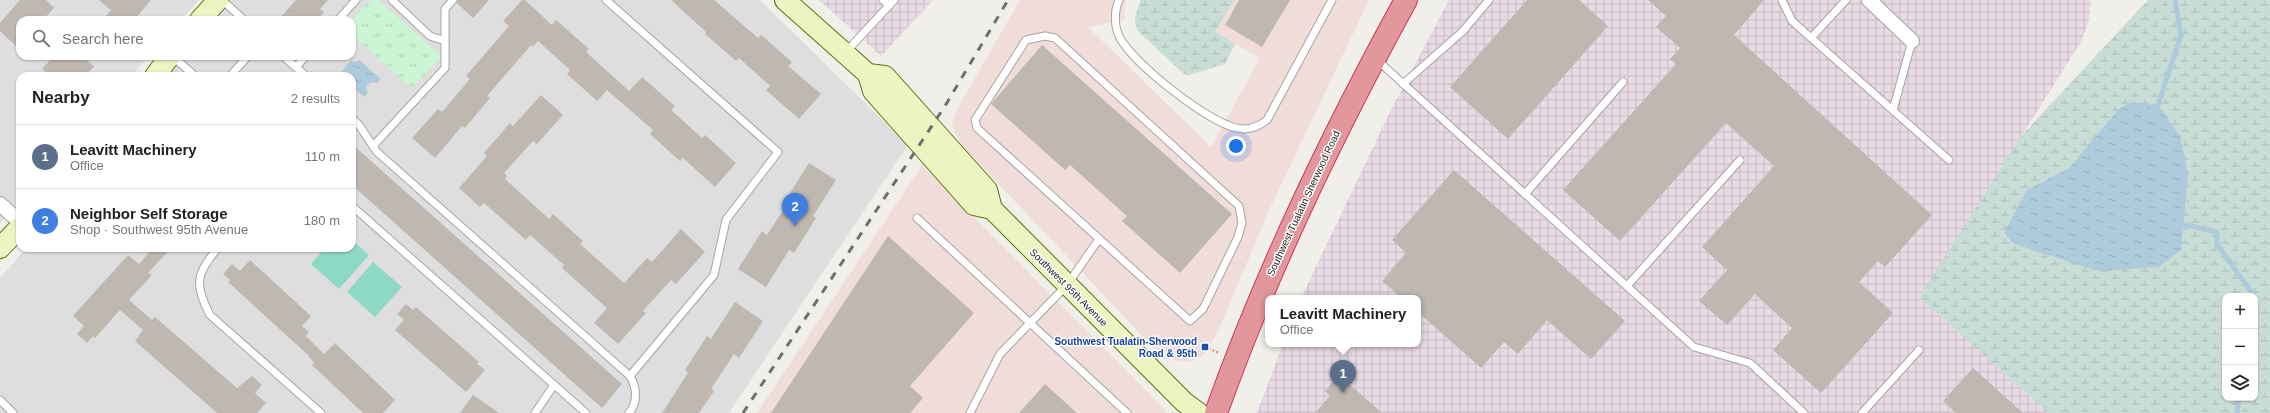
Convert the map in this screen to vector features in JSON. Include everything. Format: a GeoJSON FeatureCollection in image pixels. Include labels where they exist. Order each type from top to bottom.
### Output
{"type":"FeatureCollection","features":[{"type":"Feature","properties":{"kind":"highway","name":"Southwest Tualatin Sherwood Road"},"geometry":{"type":"LineString","coordinates":[[1216,413],[1260,297],[1288,234],[1338,127],[1406,0]]}},
{"type":"Feature","properties":{"kind":"street","name":"Southwest 95th Avenue"},"geometry":{"type":"LineString","coordinates":[[785,0],[868,74],[886,76],[987,190],[992,209],[1184,402],[1199,413]]}},
{"type":"Feature","properties":{"kind":"street"},"geometry":{"type":"LineString","coordinates":[[1869,0],[1912,41]]}},
{"type":"Feature","properties":{"kind":"street"},"geometry":{"type":"LineString","coordinates":[[158,72],[168,60]]}},
{"type":"Feature","properties":{"kind":"street"},"geometry":{"type":"LineString","coordinates":[[0,204],[16,218]]}},
{"type":"Feature","properties":{"kind":"street"},"geometry":{"type":"LineString","coordinates":[[0,248],[16,231]]}},
{"type":"Feature","properties":{"kind":"lane"},"geometry":{"type":"LineString","coordinates":[[342,16],[356,0]]}},
{"type":"Feature","properties":{"kind":"lane"},"geometry":{"type":"LineString","coordinates":[[392,0],[430,36],[445,41]]}},
{"type":"Feature","properties":{"kind":"lane"},"geometry":{"type":"LineString","coordinates":[[373,146],[445,68],[445,9],[453,0]]}},
{"type":"Feature","properties":{"kind":"lane"},"geometry":{"type":"LineString","coordinates":[[606,0],[778,152],[726,220],[714,275],[630,376]]}},
{"type":"Feature","properties":{"kind":"lane"},"geometry":{"type":"LineString","coordinates":[[845,54],[892,3],[883,0]]}},
{"type":"Feature","properties":{"kind":"lane"},"geometry":{"type":"LineString","coordinates":[[1120,0],[1115,15],[1116,28],[1130,52],[1196,108],[1222,124],[1238,129],[1258,128],[1267,120],[1332,0]]}},
{"type":"Feature","properties":{"kind":"lane"},"geometry":{"type":"LineString","coordinates":[[1403,84],[1463,31],[1489,0]]}},
{"type":"Feature","properties":{"kind":"lane"},"geometry":{"type":"LineString","coordinates":[[1782,0],[1792,21],[1949,160]]}},
{"type":"Feature","properties":{"kind":"lane"},"geometry":{"type":"LineString","coordinates":[[1811,38],[1846,0]]}},
{"type":"Feature","properties":{"kind":"lane"},"geometry":{"type":"LineString","coordinates":[[212,5],[235,16]]}},
{"type":"Feature","properties":{"kind":"lane"},"geometry":{"type":"LineString","coordinates":[[1035,37],[1055,38],[1239,206],[1242,215],[1242,223],[1238,237],[1203,309],[1190,321],[1099,238],[977,128],[975,120],[1026,40],[1035,37]]}},
{"type":"Feature","properties":{"kind":"lane"},"geometry":{"type":"LineString","coordinates":[[1893,110],[1912,41]]}},
{"type":"Feature","properties":{"kind":"lane"},"geometry":{"type":"LineString","coordinates":[[1375,58],[1694,347],[1750,363],[1804,413]]}},
{"type":"Feature","properties":{"kind":"lane"},"geometry":{"type":"LineString","coordinates":[[176,60],[190,72]]}},
{"type":"Feature","properties":{"kind":"lane"},"geometry":{"type":"LineString","coordinates":[[234,72],[244,60]]}},
{"type":"Feature","properties":{"kind":"lane"},"geometry":{"type":"LineString","coordinates":[[288,60],[302,72]]}},
{"type":"Feature","properties":{"kind":"lane"},"geometry":{"type":"LineString","coordinates":[[296,67],[302,60]]}},
{"type":"Feature","properties":{"kind":"lane"},"geometry":{"type":"LineString","coordinates":[[1524,194],[1623,82]]}},
{"type":"Feature","properties":{"kind":"lane"},"geometry":{"type":"LineString","coordinates":[[356,122],[377,152],[630,376],[634,383],[636,399],[629,413]]}},
{"type":"Feature","properties":{"kind":"lane"},"geometry":{"type":"LineString","coordinates":[[1627,286],[1740,160]]}},
{"type":"Feature","properties":{"kind":"lane"},"geometry":{"type":"LineString","coordinates":[[356,210],[586,413]]}},
{"type":"Feature","properties":{"kind":"lane"},"geometry":{"type":"LineString","coordinates":[[917,218],[1029,324],[1127,413]]}},
{"type":"Feature","properties":{"kind":"lane"},"geometry":{"type":"LineString","coordinates":[[970,413],[1000,354],[1067,285],[1099,238]]}},
{"type":"Feature","properties":{"kind":"lane"},"geometry":{"type":"LineString","coordinates":[[215,252],[205,264],[199,278],[201,298],[210,315],[321,413]]}},
{"type":"Feature","properties":{"kind":"lane"},"geometry":{"type":"LineString","coordinates":[[1862,413],[1919,350]]}},
{"type":"Feature","properties":{"kind":"lane"},"geometry":{"type":"LineString","coordinates":[[535,413],[554,385]]}},
{"type":"Feature","properties":{"kind":"lane"},"geometry":{"type":"LineString","coordinates":[[0,400],[13,413]]}},
{"type":"Feature","properties":{"kind":"shaded area"},"geometry":{"type":"Polygon","coordinates":[[[0,0],[199,0],[185,16],[16,16],[16,60],[145,60],[135,72],[16,72],[16,205],[0,223],[0,0]]]}},
{"type":"Feature","properties":{"kind":"shaded area"},"geometry":{"type":"Polygon","coordinates":[[[229,0],[760,0],[908,145],[729,413],[0,413],[0,277],[23,252],[356,252],[356,72],[169,72],[179,60],[356,60],[356,16],[215,16],[229,0]]]}},
{"type":"Feature","properties":{"kind":"shaded area"},"geometry":{"type":"Polygon","coordinates":[[[819,0],[933,0],[881,56],[819,0]]]}},
{"type":"Feature","properties":{"kind":"shaded area"},"geometry":{"type":"Polygon","coordinates":[[[1020,0],[1127,0],[1124,7],[1125,20],[1088,27],[1211,147],[1260,58],[1215,33],[1234,0],[1369,0],[1271,206],[1217,333],[1202,357],[1187,362],[1163,358],[960,143],[952,124],[956,111],[1020,0]]]}},
{"type":"Feature","properties":{"kind":"shaded area"},"geometry":{"type":"Polygon","coordinates":[[[1449,0],[2091,0],[2089,20],[2081,42],[1919,297],[2048,413],[1257,413],[1282,347],[1421,347],[1421,295],[1302,295],[1390,112],[1449,0]]]}},
{"type":"Feature","properties":{"kind":"shaded area"},"geometry":{"type":"Polygon","coordinates":[[[922,165],[1165,410],[1166,413],[757,413],[922,165]]]}},
{"type":"Feature","properties":{"kind":"green space"},"geometry":{"type":"Polygon","coordinates":[[[371,0],[378,0],[439,54],[440,58],[412,88],[356,39],[356,16],[371,0]]]}},
{"type":"Feature","properties":{"kind":"green space"},"geometry":{"type":"Polygon","coordinates":[[[1141,0],[1234,0],[1215,32],[1235,44],[1225,64],[1189,75],[1184,74],[1139,32],[1135,20],[1141,0]]]}},
{"type":"Feature","properties":{"kind":"green space"},"geometry":{"type":"Polygon","coordinates":[[[2148,0],[2270,0],[2270,413],[2048,413],[1919,297],[2021,136],[2148,0]]]}},
{"type":"Feature","properties":{"kind":"green space"},"geometry":{"type":"Polygon","coordinates":[[[356,244],[369,255],[339,289],[311,264],[322,252],[356,252],[356,244]]]}},
{"type":"Feature","properties":{"kind":"green space"},"geometry":{"type":"Polygon","coordinates":[[[373,262],[402,287],[375,317],[347,292],[373,262]]]}},
{"type":"Feature","properties":{"kind":"water"},"geometry":{"type":"Polygon","coordinates":[[[351,60],[355,62],[359,60],[381,79],[377,83],[372,82],[368,84],[366,88],[368,93],[364,97],[356,90],[356,72],[342,71],[351,60]]]}},
{"type":"Feature","properties":{"kind":"water"},"geometry":{"type":"Polygon","coordinates":[[[2132,102],[2158,105],[2180,136],[2188,174],[2181,250],[2159,267],[2098,271],[2014,244],[2004,233],[2027,190],[2069,168],[2119,109],[2132,102]]]}},
{"type":"Feature","properties":{"kind":"building"},"geometry":{"type":"Polygon","coordinates":[[[20,0],[46,0],[54,8],[47,16],[16,16],[16,46],[0,31],[0,23],[20,0]]]}},
{"type":"Feature","properties":{"kind":"building"},"geometry":{"type":"Polygon","coordinates":[[[99,0],[151,0],[137,16],[106,16],[111,10],[99,0]]]}},
{"type":"Feature","properties":{"kind":"building"},"geometry":{"type":"Polygon","coordinates":[[[296,0],[328,0],[320,9],[324,12],[320,16],[282,16],[296,0]]]}},
{"type":"Feature","properties":{"kind":"building"},"geometry":{"type":"Polygon","coordinates":[[[458,0],[489,0],[473,18],[457,3],[458,0]]]}},
{"type":"Feature","properties":{"kind":"building"},"geometry":{"type":"Polygon","coordinates":[[[522,0],[525,0],[552,25],[556,20],[589,49],[586,52],[629,91],[642,77],[675,106],[671,110],[702,138],[705,135],[736,163],[715,187],[683,158],[680,161],[650,134],[653,130],[607,90],[597,101],[567,74],[570,70],[538,41],[533,47],[531,45],[487,96],[490,98],[465,128],[462,126],[435,158],[412,138],[438,109],[442,112],[470,79],[466,76],[509,26],[503,21],[522,0]]]}},
{"type":"Feature","properties":{"kind":"building"},"geometry":{"type":"Polygon","coordinates":[[[671,0],[714,0],[758,38],[761,35],[792,62],[788,66],[821,94],[799,119],[766,90],[770,86],[739,58],[736,61],[705,34],[706,32],[671,0]]]}},
{"type":"Feature","properties":{"kind":"building"},"geometry":{"type":"Polygon","coordinates":[[[1239,0],[1290,0],[1262,47],[1225,25],[1239,0]]]}},
{"type":"Feature","properties":{"kind":"building"},"geometry":{"type":"Polygon","coordinates":[[[1527,0],[1579,0],[1608,26],[1508,139],[1450,87],[1527,0]]]}},
{"type":"Feature","properties":{"kind":"building"},"geometry":{"type":"Polygon","coordinates":[[[1648,0],[1764,0],[1734,35],[1932,215],[1885,267],[1878,261],[1859,282],[1893,313],[1821,393],[1773,350],[1792,328],[1755,294],[1727,325],[1699,301],[1727,270],[1702,247],[1774,166],[1726,123],[1620,241],[1563,190],[1676,64],[1670,59],[1680,48],[1656,27],[1666,16],[1648,0]]]}},
{"type":"Feature","properties":{"kind":"building"},"geometry":{"type":"Polygon","coordinates":[[[1042,45],[1232,214],[1180,273],[1122,221],[1127,216],[1070,165],[1065,170],[991,104],[1042,45]]]}},
{"type":"Feature","properties":{"kind":"building"},"geometry":{"type":"Polygon","coordinates":[[[50,60],[87,60],[94,66],[89,72],[45,72],[42,69],[50,60]]]}},
{"type":"Feature","properties":{"kind":"building"},"geometry":{"type":"Polygon","coordinates":[[[541,95],[563,115],[537,144],[533,141],[504,173],[507,176],[505,179],[549,219],[553,214],[583,241],[580,244],[624,283],[647,258],[652,262],[681,229],[705,252],[676,284],[671,280],[643,311],[646,313],[618,344],[594,323],[607,308],[562,268],[564,265],[530,235],[526,240],[484,203],[480,207],[459,188],[487,156],[484,153],[510,123],[513,126],[541,95]]]}},
{"type":"Feature","properties":{"kind":"building"},"geometry":{"type":"Polygon","coordinates":[[[356,148],[622,384],[602,408],[356,189],[356,148]]]}},
{"type":"Feature","properties":{"kind":"building"},"geometry":{"type":"Polygon","coordinates":[[[809,163],[836,180],[813,216],[816,218],[794,253],[789,250],[766,287],[738,269],[762,231],[767,235],[790,200],[787,198],[809,163]]]}},
{"type":"Feature","properties":{"kind":"building"},"geometry":{"type":"Polygon","coordinates":[[[1454,170],[1625,321],[1591,359],[1547,320],[1518,354],[1504,342],[1481,368],[1421,315],[1421,295],[1398,295],[1382,281],[1406,253],[1392,240],[1454,170]]]}},
{"type":"Feature","properties":{"kind":"building"},"geometry":{"type":"Polygon","coordinates":[[[888,236],[974,313],[910,386],[923,398],[910,413],[771,413],[888,236]]]}},
{"type":"Feature","properties":{"kind":"building"},"geometry":{"type":"Polygon","coordinates":[[[150,252],[167,252],[148,273],[152,275],[129,300],[152,320],[155,317],[237,388],[252,376],[262,385],[255,393],[266,403],[257,413],[217,413],[135,341],[143,330],[120,310],[95,338],[93,336],[87,343],[77,334],[84,326],[73,316],[128,255],[139,264],[150,252]]]}},
{"type":"Feature","properties":{"kind":"building"},"geometry":{"type":"Polygon","coordinates":[[[250,260],[311,316],[302,326],[309,332],[306,336],[324,354],[335,343],[395,400],[383,413],[363,413],[312,365],[314,363],[308,355],[228,282],[230,280],[223,274],[232,264],[240,271],[250,260]]]}},
{"type":"Feature","properties":{"kind":"building"},"geometry":{"type":"Polygon","coordinates":[[[735,302],[763,321],[739,358],[734,354],[711,389],[714,391],[699,413],[662,413],[688,373],[685,370],[707,336],[711,339],[735,302]]]}},
{"type":"Feature","properties":{"kind":"building"},"geometry":{"type":"Polygon","coordinates":[[[406,304],[413,310],[416,307],[479,362],[477,364],[485,370],[466,392],[395,330],[404,320],[397,314],[406,304]]]}},
{"type":"Feature","properties":{"kind":"building"},"geometry":{"type":"Polygon","coordinates":[[[1973,368],[2023,413],[1956,413],[1943,401],[1973,368]]]}},
{"type":"Feature","properties":{"kind":"building"},"geometry":{"type":"Polygon","coordinates":[[[1339,375],[1382,413],[1315,413],[1330,396],[1325,391],[1339,375]]]}},
{"type":"Feature","properties":{"kind":"building"},"geometry":{"type":"Polygon","coordinates":[[[1045,384],[1077,413],[1019,413],[1045,384]]]}},
{"type":"Feature","properties":{"kind":"building"},"geometry":{"type":"Polygon","coordinates":[[[473,395],[499,413],[460,413],[473,395]]]}},
{"type":"Feature","properties":{"kind":"waterway"},"geometry":{"type":"LineString","coordinates":[[2153,108],[2158,105],[2181,35],[2175,0]]}},
{"type":"Feature","properties":{"kind":"waterway"},"geometry":{"type":"LineString","coordinates":[[2177,223],[2217,232],[2217,244],[2252,293]]}},
{"type":"Feature","properties":{"kind":"waterway"},"geometry":{"type":"LineString","coordinates":[[2237,413],[2239,401]]}},
{"type":"Feature","properties":{"kind":"railway"},"geometry":{"type":"LineString","coordinates":[[743,413],[945,106],[1008,0]]}},
{"type":"Feature","properties":{"kind":"place","name":"Neighbor Self Storage"},"geometry":{"type":"Point","coordinates":[795,226]}},
{"type":"Feature","properties":{"kind":"place","name":"Southwest Tualatin-Sherwood Road & 95th"},"geometry":{"type":"Point","coordinates":[1205,347]}},
{"type":"Feature","properties":{"kind":"place","name":"Leavitt Machinery"},"geometry":{"type":"Point","coordinates":[1343,393]}}]}
